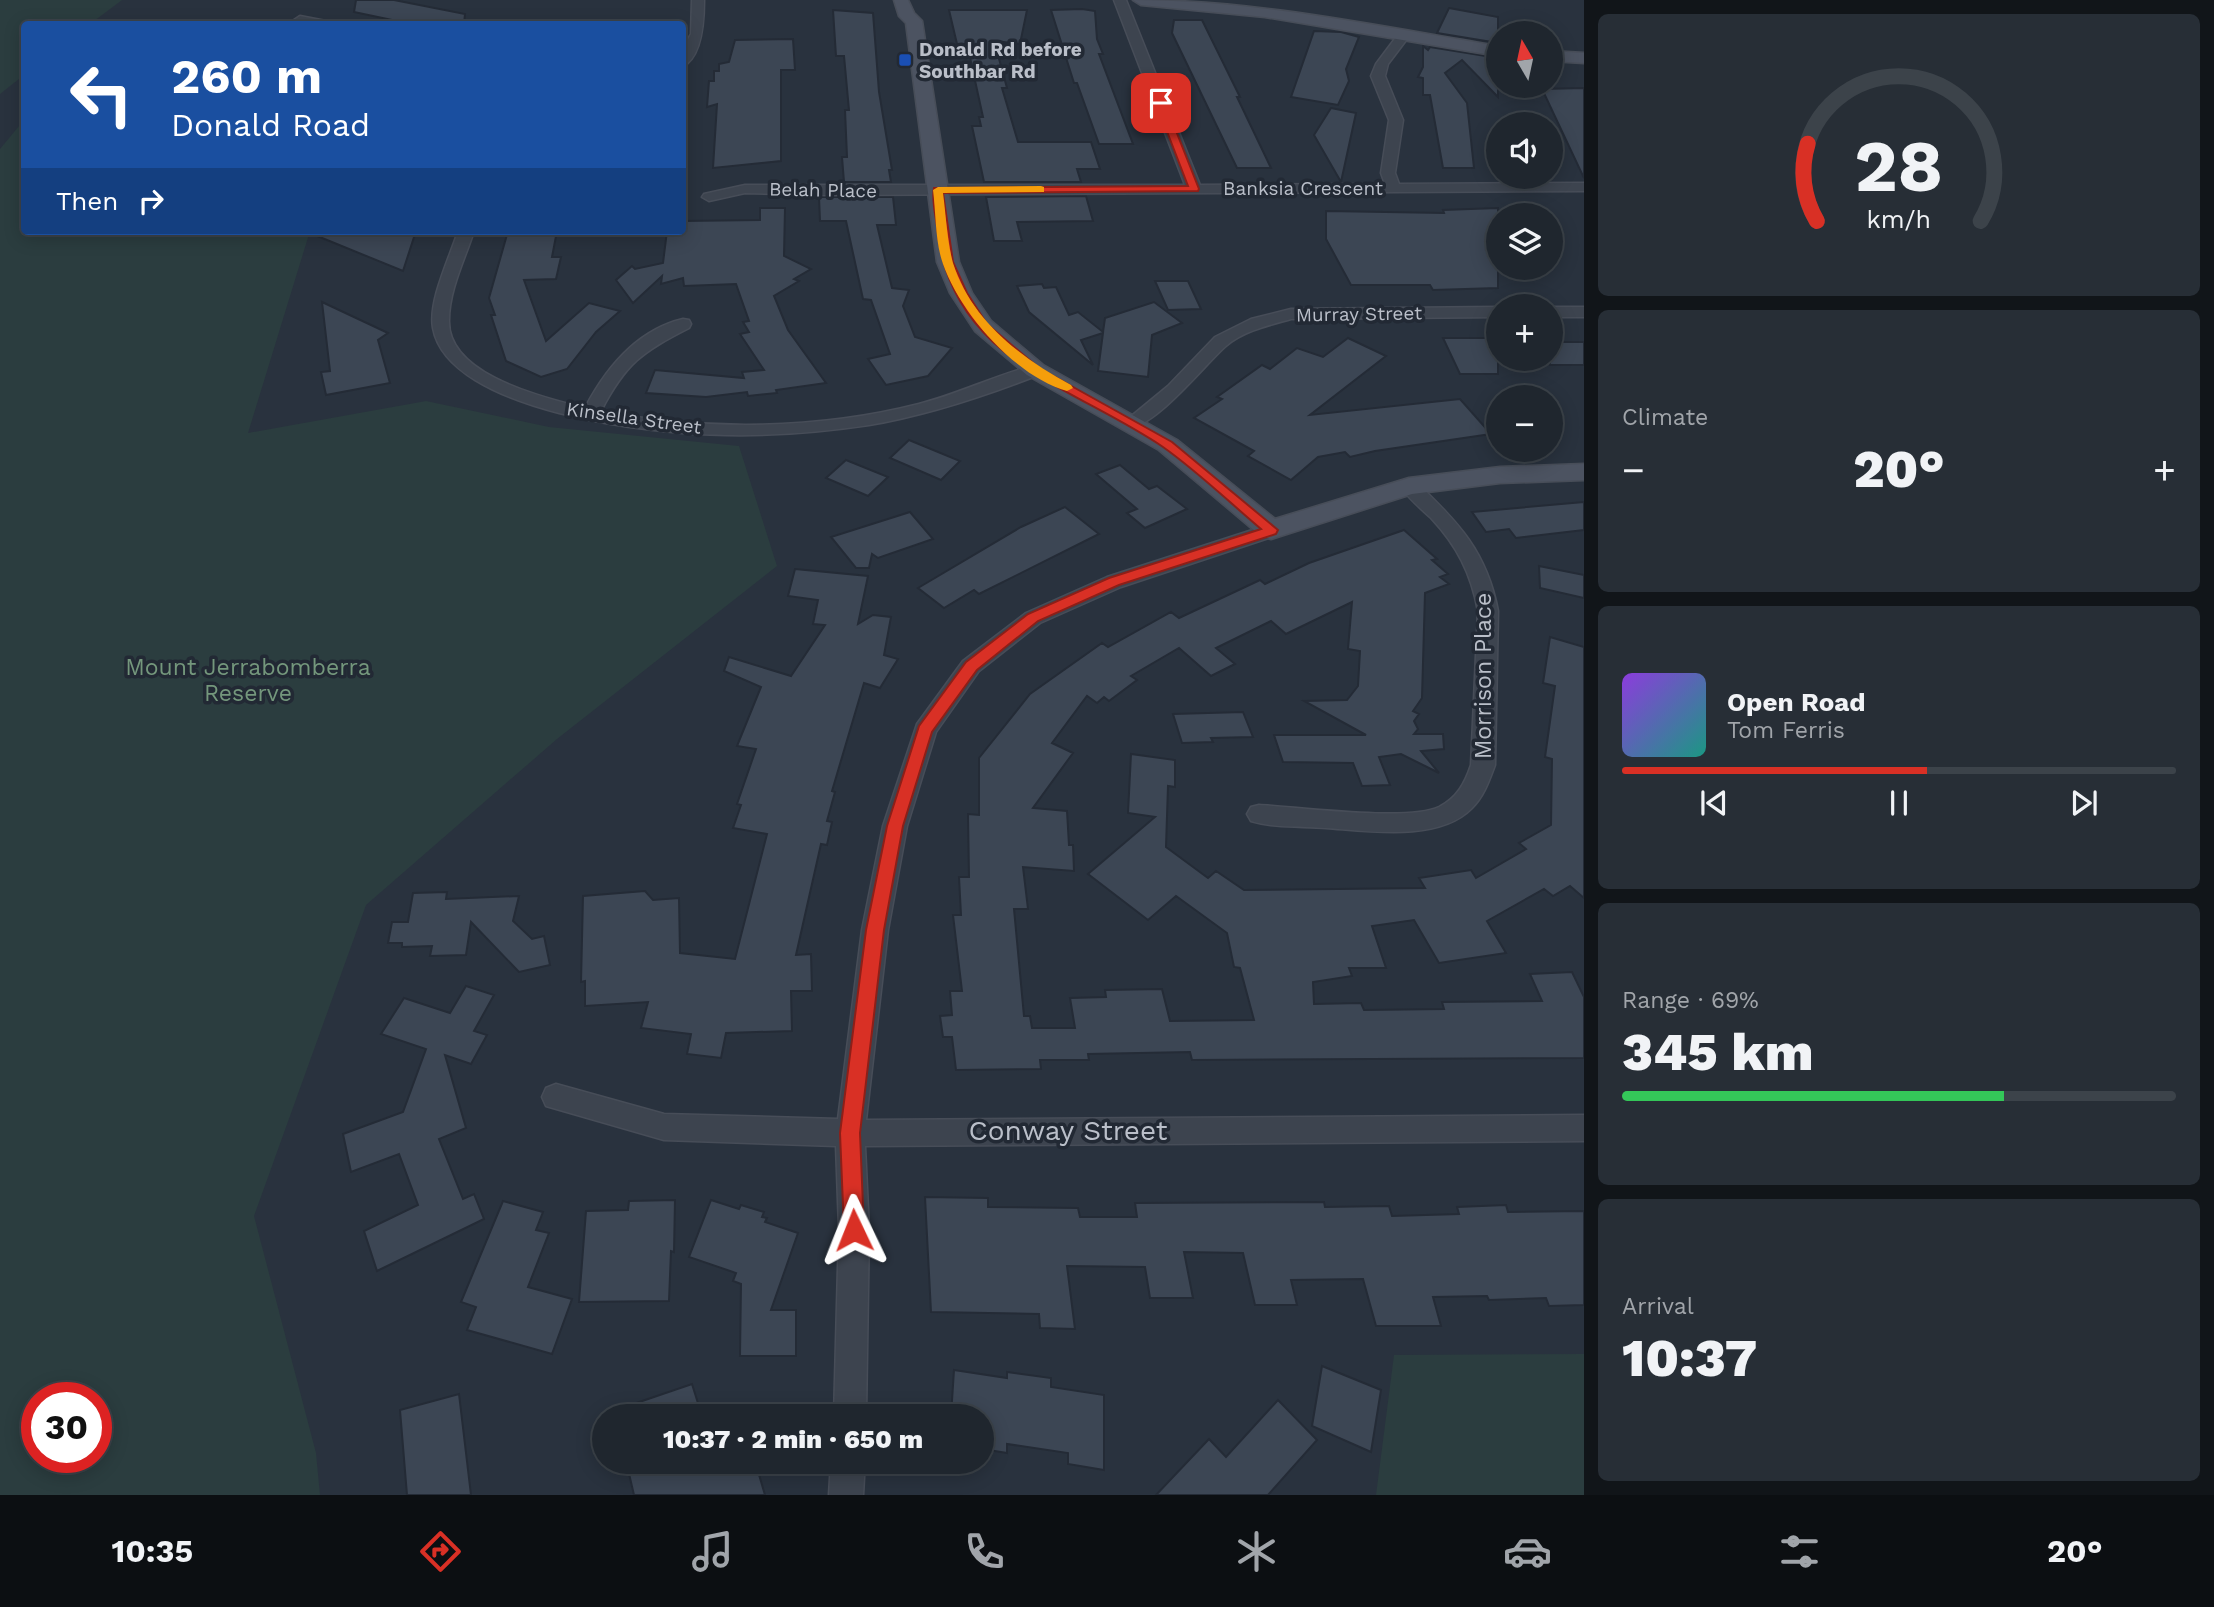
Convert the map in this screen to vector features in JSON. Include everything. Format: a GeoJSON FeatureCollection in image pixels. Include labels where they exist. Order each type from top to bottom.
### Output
{"type":"FeatureCollection","features":[{"type":"Feature","properties":{"kind":"street"},"geometry":{"type":"LineString","coordinates":[[686,55],[697,34],[698,0]]}},
{"type":"Feature","properties":{"kind":"street"},"geometry":{"type":"LineString","coordinates":[[1120,0],[1194,189]]}},
{"type":"Feature","properties":{"kind":"street"},"geometry":{"type":"LineString","coordinates":[[1141,0],[1336,15],[1404,35],[1486,49]]}},
{"type":"Feature","properties":{"kind":"street"},"geometry":{"type":"LineString","coordinates":[[1229,0],[1486,40]]}},
{"type":"Feature","properties":{"kind":"street"},"geometry":{"type":"LineString","coordinates":[[898,1],[907,16],[918,9],[948,262],[961,293],[983,326],[1035,370],[1168,444],[1271,530]]}},
{"type":"Feature","properties":{"kind":"street"},"geometry":{"type":"LineString","coordinates":[[300,20],[305,21]]}},
{"type":"Feature","properties":{"kind":"street"},"geometry":{"type":"LineString","coordinates":[[1393,187],[1388,173],[1396,120],[1378,73],[1404,35]]}},
{"type":"Feature","properties":{"kind":"street"},"geometry":{"type":"LineString","coordinates":[[1563,47],[1584,48]]}},
{"type":"Feature","properties":{"kind":"street"},"geometry":{"type":"LineString","coordinates":[[1563,57],[1584,58]]}},
{"type":"Feature","properties":{"kind":"street","name":"Banksia Crescent"},"geometry":{"type":"LineString","coordinates":[[938,190],[1584,187]]}},
{"type":"Feature","properties":{"kind":"street","name":"Belah Place"},"geometry":{"type":"LineString","coordinates":[[709,197],[745,189],[938,190]]}},
{"type":"Feature","properties":{"kind":"street","name":"Kinsella Street"},"geometry":{"type":"LineString","coordinates":[[465,235],[439,324],[450,351],[469,370],[503,389],[545,404],[660,425],[724,430],[802,427],[890,416],[953,401],[1035,370]]}},
{"type":"Feature","properties":{"kind":"street","name":"Murray Street"},"geometry":{"type":"LineString","coordinates":[[1132,423],[1174,390],[1221,341],[1257,323],[1291,314],[1486,312]]}},
{"type":"Feature","properties":{"kind":"street"},"geometry":{"type":"LineString","coordinates":[[1563,312],[1584,312]]}},
{"type":"Feature","properties":{"kind":"street"},"geometry":{"type":"LineString","coordinates":[[591,414],[607,382],[639,347],[683,324]]}},
{"type":"Feature","properties":{"kind":"street"},"geometry":{"type":"LineString","coordinates":[[850,1404],[854,1230],[850,1133],[875,930],[895,826],[925,730],[971,666],[1033,618],[1114,582],[1409,486],[1500,475],[1584,472]]}},
{"type":"Feature","properties":{"kind":"street","name":"Morrison Place"},"geometry":{"type":"LineString","coordinates":[[1259,814],[1395,823],[1426,821],[1449,813],[1477,786],[1483,765],[1488,611],[1485,586],[1478,565],[1463,541],[1409,486]]}},
{"type":"Feature","properties":{"kind":"street","name":"Conway Street"},"geometry":{"type":"LineString","coordinates":[[556,1097],[664,1127],[850,1133],[1584,1128]]}},
{"type":"Feature","properties":{"kind":"street"},"geometry":{"type":"LineString","coordinates":[[846,1495],[847,1474]]}},
{"type":"Feature","properties":{"kind":"green space"},"geometry":{"type":"Polygon","coordinates":[[[0,0],[122,0],[94,21],[21,21],[21,77],[0,94],[0,0]]]}},
{"type":"Feature","properties":{"kind":"green space","name":"Mount Jerrabomberra Reserve"},"geometry":{"type":"Polygon","coordinates":[[[21,124],[21,235],[309,235],[248,433],[426,401],[549,427],[739,446],[777,566],[557,739],[366,905],[254,1216],[316,1453],[320,1495],[0,1495],[0,149],[21,124]]]}},
{"type":"Feature","properties":{"kind":"green space"},"geometry":{"type":"Polygon","coordinates":[[[1584,1354],[1584,1495],[1376,1495],[1394,1355],[1584,1354]]]}},
{"type":"Feature","properties":{"kind":"building"},"geometry":{"type":"Polygon","coordinates":[[[356,0],[394,0],[465,14],[464,21],[397,21],[354,12],[356,0]]]}},
{"type":"Feature","properties":{"kind":"building"},"geometry":{"type":"Polygon","coordinates":[[[1449,8],[1498,17],[1498,21],[1486,21],[1486,41],[1437,33],[1449,8]]]}},
{"type":"Feature","properties":{"kind":"building"},"geometry":{"type":"Polygon","coordinates":[[[833,10],[873,13],[879,92],[892,170],[889,170],[891,182],[844,182],[842,157],[847,157],[845,110],[849,110],[844,56],[836,56],[833,10]]]}},
{"type":"Feature","properties":{"kind":"building"},"geometry":{"type":"Polygon","coordinates":[[[949,10],[1027,10],[1020,44],[1003,42],[1005,55],[998,55],[1007,88],[1002,88],[1018,142],[1091,142],[1100,169],[1077,169],[1081,182],[984,182],[972,126],[981,126],[979,117],[983,117],[967,44],[957,44],[949,10]]]}},
{"type":"Feature","properties":{"kind":"building"},"geometry":{"type":"Polygon","coordinates":[[[1051,10],[1095,11],[1097,39],[1103,54],[1099,54],[1133,144],[1099,144],[1077,83],[1074,83],[1051,10]]]}},
{"type":"Feature","properties":{"kind":"building"},"geometry":{"type":"Polygon","coordinates":[[[1174,20],[1202,20],[1271,168],[1237,168],[1172,33],[1174,20]]]}},
{"type":"Feature","properties":{"kind":"building"},"geometry":{"type":"Polygon","coordinates":[[[1314,31],[1341,32],[1359,37],[1346,69],[1349,81],[1338,105],[1291,97],[1314,31]]]}},
{"type":"Feature","properties":{"kind":"building"},"geometry":{"type":"Polygon","coordinates":[[[793,39],[795,70],[781,70],[781,161],[713,168],[717,104],[707,107],[709,81],[714,81],[714,71],[719,71],[719,64],[729,62],[735,40],[793,39]]]}},
{"type":"Feature","properties":{"kind":"building"},"geometry":{"type":"Polygon","coordinates":[[[1423,46],[1428,50],[1430,47],[1486,56],[1486,85],[1462,60],[1445,73],[1467,103],[1474,168],[1443,168],[1430,95],[1423,95],[1423,78],[1418,77],[1423,67],[1423,46]]]}},
{"type":"Feature","properties":{"kind":"building"},"geometry":{"type":"Polygon","coordinates":[[[1563,88],[1584,88],[1584,178],[1563,134],[1563,112],[1553,112],[1546,98],[1563,98],[1563,88]]]}},
{"type":"Feature","properties":{"kind":"building"},"geometry":{"type":"Polygon","coordinates":[[[1331,108],[1356,113],[1341,182],[1314,135],[1331,108]]]}},
{"type":"Feature","properties":{"kind":"building"},"geometry":{"type":"Polygon","coordinates":[[[1086,196],[1093,221],[1017,222],[1022,241],[994,241],[986,197],[1086,196]]]}},
{"type":"Feature","properties":{"kind":"building"},"geometry":{"type":"Polygon","coordinates":[[[819,197],[893,197],[896,225],[877,225],[892,288],[909,290],[903,306],[915,337],[952,348],[928,376],[886,385],[868,359],[890,354],[871,300],[863,299],[846,221],[820,221],[819,197]]]}},
{"type":"Feature","properties":{"kind":"building"},"geometry":{"type":"Polygon","coordinates":[[[760,208],[785,208],[784,256],[811,269],[794,279],[799,281],[774,296],[788,330],[826,383],[748,396],[747,392],[706,397],[646,393],[655,370],[744,378],[742,372],[764,370],[740,334],[749,332],[743,322],[749,321],[736,284],[684,286],[683,278],[661,284],[662,276],[633,303],[616,280],[632,266],[635,269],[663,263],[666,235],[686,235],[686,221],[760,220],[760,208]]]}},
{"type":"Feature","properties":{"kind":"building"},"geometry":{"type":"Polygon","coordinates":[[[1486,208],[1486,280],[1498,280],[1498,288],[1433,290],[1430,285],[1351,285],[1326,239],[1326,211],[1444,213],[1443,210],[1486,208]]]}},
{"type":"Feature","properties":{"kind":"building"},"geometry":{"type":"Polygon","coordinates":[[[315,235],[415,235],[403,271],[315,235]]]}},
{"type":"Feature","properties":{"kind":"building"},"geometry":{"type":"Polygon","coordinates":[[[507,235],[556,235],[552,257],[561,257],[556,279],[524,280],[546,341],[589,303],[620,311],[596,332],[567,369],[541,377],[506,361],[491,315],[495,315],[489,298],[507,235]]]}},
{"type":"Feature","properties":{"kind":"building"},"geometry":{"type":"Polygon","coordinates":[[[1155,281],[1188,281],[1201,309],[1168,310],[1155,281]]]}},
{"type":"Feature","properties":{"kind":"building"},"geometry":{"type":"Polygon","coordinates":[[[1042,284],[1044,288],[1056,287],[1069,315],[1078,312],[1103,332],[1105,318],[1154,302],[1182,323],[1152,335],[1148,377],[1098,371],[1103,333],[1081,340],[1093,365],[1029,312],[1017,286],[1042,284]]]}},
{"type":"Feature","properties":{"kind":"building"},"geometry":{"type":"Polygon","coordinates":[[[322,302],[388,333],[378,340],[390,383],[326,395],[321,372],[330,371],[322,302]]]}},
{"type":"Feature","properties":{"kind":"building"},"geometry":{"type":"Polygon","coordinates":[[[1348,338],[1386,356],[1310,415],[1460,399],[1486,428],[1486,435],[1350,457],[1345,452],[1318,457],[1291,480],[1248,456],[1254,451],[1194,418],[1222,399],[1217,397],[1262,365],[1270,369],[1297,348],[1323,357],[1348,338]]]}},
{"type":"Feature","properties":{"kind":"building"},"geometry":{"type":"Polygon","coordinates":[[[1443,338],[1486,338],[1486,371],[1498,371],[1498,374],[1460,374],[1443,338]]]}},
{"type":"Feature","properties":{"kind":"building"},"geometry":{"type":"Polygon","coordinates":[[[1563,342],[1584,342],[1584,365],[1563,365],[1563,342]]]}},
{"type":"Feature","properties":{"kind":"building"},"geometry":{"type":"Polygon","coordinates":[[[909,440],[960,461],[941,480],[890,458],[909,440]]]}},
{"type":"Feature","properties":{"kind":"building"},"geometry":{"type":"Polygon","coordinates":[[[846,460],[888,477],[868,496],[826,478],[846,460]]]}},
{"type":"Feature","properties":{"kind":"building"},"geometry":{"type":"Polygon","coordinates":[[[1120,465],[1149,489],[1157,486],[1187,509],[1145,528],[1127,513],[1137,509],[1096,474],[1120,465]]]}},
{"type":"Feature","properties":{"kind":"building"},"geometry":{"type":"Polygon","coordinates":[[[1584,502],[1584,530],[1516,538],[1509,529],[1486,532],[1472,512],[1584,502]]]}},
{"type":"Feature","properties":{"kind":"building"},"geometry":{"type":"Polygon","coordinates":[[[1065,507],[1099,534],[979,594],[974,590],[944,608],[918,588],[1021,527],[1065,507]]]}},
{"type":"Feature","properties":{"kind":"building"},"geometry":{"type":"Polygon","coordinates":[[[910,512],[933,539],[878,558],[872,554],[869,568],[856,568],[831,537],[910,512]]]}},
{"type":"Feature","properties":{"kind":"building"},"geometry":{"type":"Polygon","coordinates":[[[1404,530],[1437,559],[1432,560],[1448,574],[1440,577],[1449,584],[1425,593],[1422,698],[1413,711],[1419,714],[1414,721],[1418,729],[1414,734],[1443,734],[1444,749],[1421,751],[1439,773],[1401,754],[1379,757],[1390,785],[1362,786],[1353,763],[1283,762],[1274,735],[1366,735],[1304,701],[1347,700],[1358,686],[1360,651],[1348,649],[1352,602],[1286,634],[1271,621],[1216,648],[1235,664],[1211,676],[1179,648],[1131,676],[1137,680],[1109,701],[1104,697],[1097,703],[1087,696],[1052,743],[1073,753],[1033,808],[1067,811],[1074,871],[1023,867],[1028,909],[1014,909],[1024,1016],[1030,1016],[1032,1028],[1075,1028],[1070,998],[1106,997],[1105,990],[1162,989],[1170,1021],[1254,1020],[1240,968],[1234,967],[1227,933],[1176,896],[1148,920],[1088,874],[1155,817],[1128,813],[1131,754],[1175,760],[1175,787],[1168,786],[1166,847],[1208,878],[1216,871],[1244,890],[1425,888],[1419,878],[1471,870],[1476,878],[1526,849],[1519,843],[1551,825],[1552,759],[1545,757],[1555,686],[1543,683],[1550,637],[1584,647],[1584,898],[1570,886],[1553,896],[1544,889],[1487,921],[1506,953],[1439,963],[1414,920],[1372,926],[1386,968],[1349,968],[1352,976],[1313,982],[1314,1004],[1361,1003],[1364,1010],[1444,1009],[1442,1002],[1542,1001],[1530,974],[1572,972],[1584,997],[1584,1058],[1192,1060],[1190,1052],[1088,1054],[1089,1060],[1040,1060],[1041,1069],[956,1070],[952,1037],[943,1037],[940,1016],[952,1015],[950,991],[962,991],[953,915],[961,915],[959,877],[969,877],[968,814],[979,815],[979,758],[1030,694],[1102,643],[1108,647],[1171,612],[1179,618],[1260,580],[1265,584],[1309,563],[1404,530]]]}},
{"type":"Feature","properties":{"kind":"building"},"geometry":{"type":"Polygon","coordinates":[[[1539,566],[1584,575],[1584,598],[1540,588],[1539,566]]]}},
{"type":"Feature","properties":{"kind":"building"},"geometry":{"type":"Polygon","coordinates":[[[795,569],[868,576],[858,624],[873,615],[891,617],[884,655],[898,659],[880,688],[864,683],[832,791],[835,792],[827,821],[832,822],[827,845],[821,844],[796,955],[811,954],[812,991],[791,991],[792,1031],[726,1033],[721,1058],[687,1054],[691,1034],[641,1028],[648,1002],[585,1006],[585,981],[581,982],[583,896],[645,891],[653,900],[679,898],[680,953],[735,959],[767,834],[733,828],[741,805],[737,804],[756,749],[737,746],[761,687],[724,671],[729,657],[791,676],[825,625],[813,624],[818,600],[788,596],[795,569]]]}},
{"type":"Feature","properties":{"kind":"building"},"geometry":{"type":"Polygon","coordinates":[[[1243,712],[1253,737],[1211,738],[1213,742],[1182,743],[1173,714],[1243,712]]]}},
{"type":"Feature","properties":{"kind":"building"},"geometry":{"type":"Polygon","coordinates":[[[447,892],[446,899],[519,896],[513,921],[532,939],[544,936],[550,965],[519,972],[471,922],[466,955],[430,956],[432,946],[402,947],[402,943],[388,943],[392,922],[408,922],[413,893],[447,892]]]}},
{"type":"Feature","properties":{"kind":"building"},"geometry":{"type":"Polygon","coordinates":[[[466,986],[494,995],[474,1031],[487,1035],[471,1064],[445,1055],[466,1128],[439,1139],[463,1199],[474,1194],[484,1219],[377,1271],[364,1231],[418,1205],[399,1154],[351,1172],[343,1134],[403,1112],[426,1049],[381,1034],[404,998],[450,1013],[466,986]]]}},
{"type":"Feature","properties":{"kind":"building"},"geometry":{"type":"Polygon","coordinates":[[[925,1197],[988,1198],[988,1207],[1078,1208],[1080,1217],[1137,1217],[1135,1203],[1324,1202],[1325,1207],[1389,1206],[1392,1216],[1459,1214],[1457,1207],[1506,1205],[1508,1212],[1584,1211],[1584,1305],[1549,1306],[1546,1298],[1489,1300],[1487,1296],[1433,1297],[1441,1326],[1376,1326],[1363,1279],[1291,1280],[1297,1305],[1255,1305],[1243,1253],[1184,1252],[1193,1298],[1150,1298],[1145,1267],[1067,1266],[1075,1329],[1040,1328],[1039,1314],[931,1312],[925,1197]]]}},
{"type":"Feature","properties":{"kind":"building"},"geometry":{"type":"Polygon","coordinates":[[[675,1200],[669,1301],[579,1302],[586,1211],[628,1210],[629,1201],[675,1200]]]}},
{"type":"Feature","properties":{"kind":"building"},"geometry":{"type":"Polygon","coordinates":[[[711,1200],[739,1209],[741,1205],[764,1212],[762,1217],[767,1218],[765,1222],[798,1233],[771,1310],[796,1310],[796,1356],[740,1356],[741,1284],[733,1281],[736,1273],[689,1257],[711,1200]]]}},
{"type":"Feature","properties":{"kind":"building"},"geometry":{"type":"Polygon","coordinates":[[[503,1201],[543,1212],[536,1230],[549,1233],[528,1287],[572,1299],[552,1354],[467,1330],[476,1307],[461,1302],[503,1201]]]}},
{"type":"Feature","properties":{"kind":"building"},"geometry":{"type":"Polygon","coordinates":[[[1322,1366],[1381,1390],[1371,1452],[1312,1426],[1322,1366]]]}},
{"type":"Feature","properties":{"kind":"building"},"geometry":{"type":"Polygon","coordinates":[[[954,1370],[1007,1378],[1007,1372],[1051,1378],[1051,1387],[1104,1395],[1104,1470],[1068,1464],[1068,1453],[1007,1444],[1007,1453],[994,1451],[994,1404],[952,1404],[954,1370]]]}},
{"type":"Feature","properties":{"kind":"building"},"geometry":{"type":"Polygon","coordinates":[[[692,1384],[698,1404],[633,1404],[692,1384]]]}},
{"type":"Feature","properties":{"kind":"building"},"geometry":{"type":"Polygon","coordinates":[[[459,1394],[471,1495],[407,1495],[400,1410],[459,1394]]]}},
{"type":"Feature","properties":{"kind":"building"},"geometry":{"type":"Polygon","coordinates":[[[1278,1400],[1317,1440],[1268,1495],[1156,1495],[1209,1439],[1226,1457],[1278,1400]]]}},
{"type":"Feature","properties":{"kind":"building"},"geometry":{"type":"Polygon","coordinates":[[[629,1474],[759,1474],[765,1495],[634,1495],[629,1474]]]}},
{"type":"Feature","properties":{"kind":"slow traffic"},"geometry":{"type":"LineString","coordinates":[[1041,190],[938,190],[948,262],[961,293],[983,326],[1035,370],[1067,388]]}},
{"type":"Feature","properties":{"kind":"place","name":"Donald Rd before Southbar Rd"},"geometry":{"type":"Point","coordinates":[905,60]}},
{"type":"Feature","properties":{"kind":"route"},"geometry":{"type":"LineString","coordinates":[[854,1230],[850,1133],[875,930],[895,826],[925,730],[971,666],[1033,618],[1114,582],[1271,530],[1168,444],[1035,370],[983,326],[961,293],[948,262],[938,190],[1194,189],[1161,103]]}}]}
